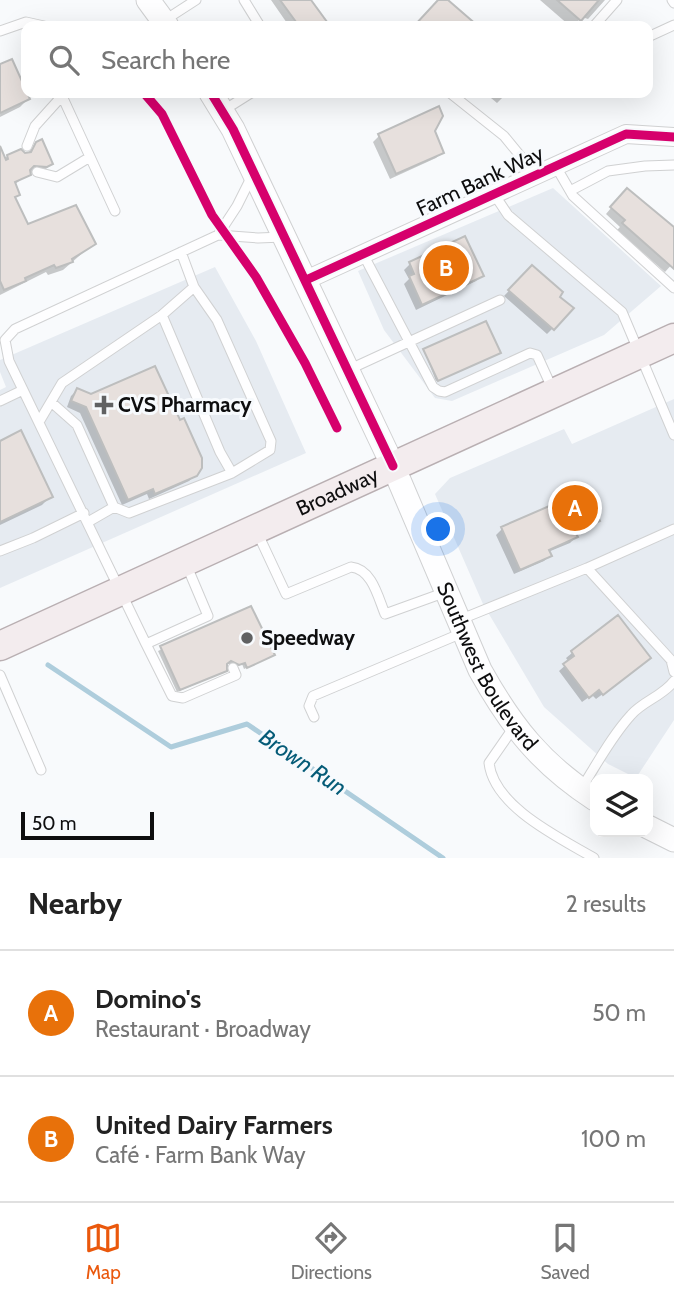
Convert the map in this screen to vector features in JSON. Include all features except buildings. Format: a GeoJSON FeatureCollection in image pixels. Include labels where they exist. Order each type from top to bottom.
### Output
{"type":"FeatureCollection","features":[{"type":"Feature","properties":{"kind":"main road","name":"Broadway"},"geometry":{"type":"LineString","coordinates":[[0,646],[674,338]]}},
{"type":"Feature","properties":{"kind":"street"},"geometry":{"type":"LineString","coordinates":[[148,0],[160,21]]}},
{"type":"Feature","properties":{"kind":"street","name":"Southwest Boulevard"},"geometry":{"type":"LineString","coordinates":[[217,102],[254,172],[393,466],[480,670],[514,727],[549,763],[588,794]]}},
{"type":"Feature","properties":{"kind":"street","name":"Farm Bank Way"},"geometry":{"type":"LineString","coordinates":[[306,280],[626,134],[674,137]]}},
{"type":"Feature","properties":{"kind":"street"},"geometry":{"type":"LineString","coordinates":[[653,829],[674,839]]}},
{"type":"Feature","properties":{"kind":"lane"},"geometry":{"type":"LineString","coordinates":[[167,21],[196,0]]}},
{"type":"Feature","properties":{"kind":"lane"},"geometry":{"type":"LineString","coordinates":[[244,0],[257,21]]}},
{"type":"Feature","properties":{"kind":"lane"},"geometry":{"type":"LineString","coordinates":[[598,21],[617,0]]}},
{"type":"Feature","properties":{"kind":"lane"},"geometry":{"type":"LineString","coordinates":[[0,31],[21,24]]}},
{"type":"Feature","properties":{"kind":"lane"},"geometry":{"type":"LineString","coordinates":[[653,35],[674,26]]}},
{"type":"Feature","properties":{"kind":"lane"},"geometry":{"type":"LineString","coordinates":[[27,146],[35,126],[60,98]]}},
{"type":"Feature","properties":{"kind":"lane"},"geometry":{"type":"LineString","coordinates":[[66,98],[115,211]]}},
{"type":"Feature","properties":{"kind":"lane"},"geometry":{"type":"LineString","coordinates":[[456,98],[504,136],[536,175]]}},
{"type":"Feature","properties":{"kind":"lane"},"geometry":{"type":"LineString","coordinates":[[37,172],[57,177],[90,157]]}},
{"type":"Feature","properties":{"kind":"lane"},"geometry":{"type":"LineString","coordinates":[[555,165],[570,191],[674,288]]}},
{"type":"Feature","properties":{"kind":"lane"},"geometry":{"type":"LineString","coordinates":[[570,191],[608,171],[674,165]]}},
{"type":"Feature","properties":{"kind":"lane"},"geometry":{"type":"LineString","coordinates":[[218,235],[237,206],[254,172]]}},
{"type":"Feature","properties":{"kind":"lane"},"geometry":{"type":"LineString","coordinates":[[494,194],[508,215],[622,312],[674,435]]}},
{"type":"Feature","properties":{"kind":"lane"},"geometry":{"type":"LineString","coordinates":[[233,668],[236,675],[183,698],[172,696],[9,361],[5,340],[15,329],[218,235],[285,237]]}},
{"type":"Feature","properties":{"kind":"lane"},"geometry":{"type":"LineString","coordinates":[[51,402],[77,425],[114,507],[129,513],[232,473],[270,450],[271,441],[217,320],[194,287],[181,253]]}},
{"type":"Feature","properties":{"kind":"lane"},"geometry":{"type":"LineString","coordinates":[[363,254],[433,387],[446,392],[530,353],[537,355],[554,393]]}},
{"type":"Feature","properties":{"kind":"lane"},"geometry":{"type":"LineString","coordinates":[[39,422],[62,383],[162,315],[194,287]]}},
{"type":"Feature","properties":{"kind":"lane"},"geometry":{"type":"LineString","coordinates":[[348,370],[500,300]]}},
{"type":"Feature","properties":{"kind":"lane"},"geometry":{"type":"LineString","coordinates":[[162,315],[220,452],[232,473]]}},
{"type":"Feature","properties":{"kind":"lane"},"geometry":{"type":"LineString","coordinates":[[0,332],[11,334]]}},
{"type":"Feature","properties":{"kind":"lane"},"geometry":{"type":"LineString","coordinates":[[0,401],[23,390]]}},
{"type":"Feature","properties":{"kind":"lane"},"geometry":{"type":"LineString","coordinates":[[88,522],[114,507]]}},
{"type":"Feature","properties":{"kind":"lane"},"geometry":{"type":"LineString","coordinates":[[0,551],[84,513]]}},
{"type":"Feature","properties":{"kind":"lane"},"geometry":{"type":"LineString","coordinates":[[314,716],[309,706],[313,696],[674,529]]}},
{"type":"Feature","properties":{"kind":"lane"},"geometry":{"type":"LineString","coordinates":[[256,530],[286,594],[351,567],[359,568],[368,575],[385,614],[447,592]]}},
{"type":"Feature","properties":{"kind":"lane"},"geometry":{"type":"LineString","coordinates":[[146,644],[209,619],[185,562]]}},
{"type":"Feature","properties":{"kind":"lane"},"geometry":{"type":"LineString","coordinates":[[587,568],[671,660],[674,672]]}},
{"type":"Feature","properties":{"kind":"lane"},"geometry":{"type":"LineString","coordinates":[[0,675],[41,770]]}},
{"type":"Feature","properties":{"kind":"lane"},"geometry":{"type":"LineString","coordinates":[[588,794],[612,740],[632,713],[668,689],[674,681]]}},
{"type":"Feature","properties":{"kind":"lane"},"geometry":{"type":"LineString","coordinates":[[514,727],[489,763],[490,772],[513,805],[528,819],[594,858]]}},
{"type":"Feature","properties":{"kind":"shaded area"},"geometry":{"type":"Polygon","coordinates":[[[553,188],[661,286],[604,335],[452,401],[435,398],[384,330],[358,271],[553,188]]]}},
{"type":"Feature","properties":{"kind":"shaded area"},"geometry":{"type":"Polygon","coordinates":[[[215,267],[256,341],[306,453],[0,588],[0,390],[6,387],[0,372],[0,360],[215,267]]]}},
{"type":"Feature","properties":{"kind":"shaded area"},"geometry":{"type":"Polygon","coordinates":[[[674,399],[674,720],[639,774],[628,774],[608,764],[544,707],[483,604],[435,494],[450,478],[564,429],[572,444],[674,399]]]}},
{"type":"Feature","properties":{"kind":"waterway","name":"Brown Run"},"geometry":{"type":"LineString","coordinates":[[48,665],[171,747],[247,724],[443,858]]}},
{"type":"Feature","properties":{"kind":"cycle path"},"geometry":{"type":"LineString","coordinates":[[148,98],[162,114],[212,215],[256,277],[305,363],[337,428]]}},
{"type":"Feature","properties":{"kind":"cycle path"},"geometry":{"type":"LineString","coordinates":[[214,98],[233,129],[393,466]]}},
{"type":"Feature","properties":{"kind":"cycle path"},"geometry":{"type":"LineString","coordinates":[[306,280],[626,134],[674,137]]}},
{"type":"Feature","properties":{"kind":"place","name":"United Dairy Farmers"},"geometry":{"type":"Point","coordinates":[446,268]}},
{"type":"Feature","properties":{"kind":"place","name":"CVS Pharmacy"},"geometry":{"type":"Point","coordinates":[104,405]}},
{"type":"Feature","properties":{"kind":"place","name":"Domino's"},"geometry":{"type":"Point","coordinates":[575,508]}},
{"type":"Feature","properties":{"kind":"place","name":"Speedway"},"geometry":{"type":"Point","coordinates":[247,638]}}]}
